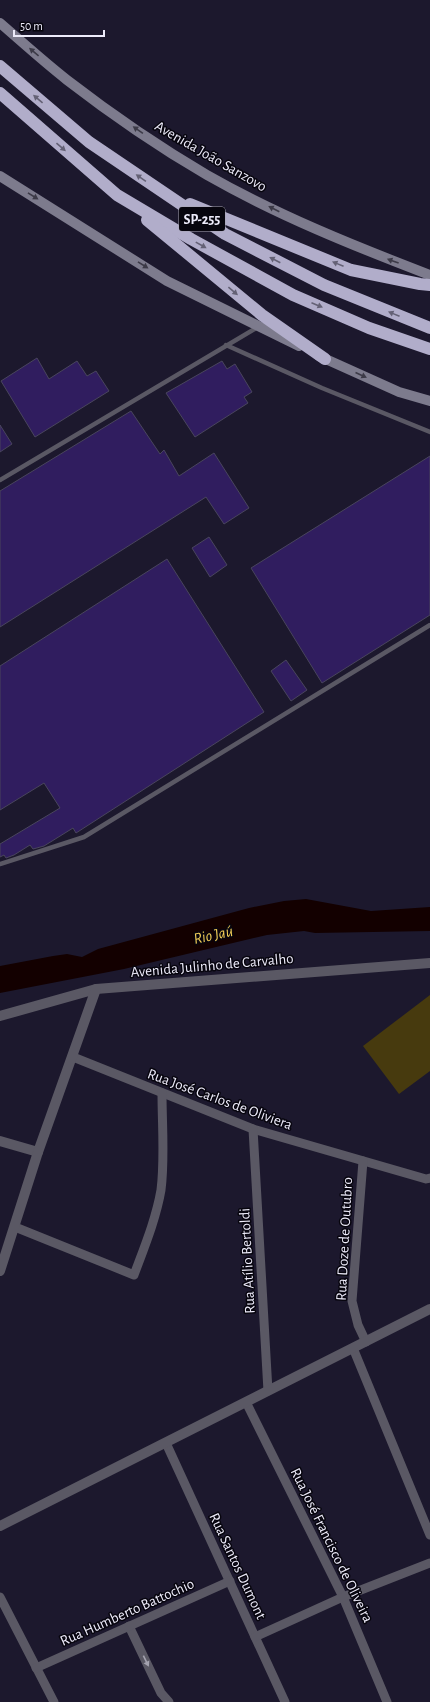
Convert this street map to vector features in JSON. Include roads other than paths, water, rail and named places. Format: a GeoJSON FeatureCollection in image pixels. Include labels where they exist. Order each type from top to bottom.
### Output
{"type":"FeatureCollection","features":[{"type":"Feature","properties":{"kind":"highway","name":"SP-255"},"geometry":{"type":"LineString","coordinates":[[0,66],[89,142],[225,234],[324,285],[430,328]]}},
{"type":"Feature","properties":{"kind":"highway","name":"SP-255"},"geometry":{"type":"LineString","coordinates":[[0,93],[117,195],[191,239],[293,295],[369,328],[430,349]]}},
{"type":"Feature","properties":{"kind":"highway"},"geometry":{"type":"LineString","coordinates":[[164,194],[351,270],[430,285]]}},
{"type":"Feature","properties":{"kind":"highway"},"geometry":{"type":"LineString","coordinates":[[117,195],[262,315],[326,359]]}},
{"type":"Feature","properties":{"kind":"main road","name":"Avenida João Sanzovo"},"geometry":{"type":"LineString","coordinates":[[0,23],[66,80],[140,132],[207,175],[277,211],[371,253],[430,274]]}},
{"type":"Feature","properties":{"kind":"main road"},"geometry":{"type":"LineString","coordinates":[[0,176],[167,281],[326,359],[399,392],[430,401]]}},
{"type":"Feature","properties":{"kind":"street","name":"Avenida Julinho de Carvalho"},"geometry":{"type":"LineString","coordinates":[[0,1016],[96,989],[430,963]]}},
{"type":"Feature","properties":{"kind":"street"},"geometry":{"type":"LineString","coordinates":[[0,1271],[38,1152],[96,989]]}},
{"type":"Feature","properties":{"kind":"street","name":"Rua José Carlos de Oliviera"},"geometry":{"type":"LineString","coordinates":[[73,1057],[253,1129],[426,1179],[430,1178]]}},
{"type":"Feature","properties":{"kind":"street"},"geometry":{"type":"LineString","coordinates":[[15,1227],[134,1275],[151,1228],[161,1191],[162,1093]]}},
{"type":"Feature","properties":{"kind":"street","name":"Rua Atílio Bertoldi"},"geometry":{"type":"LineString","coordinates":[[253,1129],[268,1391]]}},
{"type":"Feature","properties":{"kind":"street"},"geometry":{"type":"LineString","coordinates":[[0,1141],[38,1152]]}},
{"type":"Feature","properties":{"kind":"street","name":"Rua Doze de Outubro"},"geometry":{"type":"LineString","coordinates":[[363,1161],[352,1302],[358,1325],[366,1342]]}},
{"type":"Feature","properties":{"kind":"street"},"geometry":{"type":"LineString","coordinates":[[0,1526],[430,1310]]}},
{"type":"Feature","properties":{"kind":"street"},"geometry":{"type":"LineString","coordinates":[[353,1348],[430,1536]]}},
{"type":"Feature","properties":{"kind":"street","name":"Rua José Francisco de Oliveira"},"geometry":{"type":"LineString","coordinates":[[246,1402],[343,1597],[387,1702]]}},
{"type":"Feature","properties":{"kind":"street","name":"Rua Santos Dumont"},"geometry":{"type":"LineString","coordinates":[[166,1443],[285,1702]]}},
{"type":"Feature","properties":{"kind":"street"},"geometry":{"type":"LineString","coordinates":[[255,1637],[343,1597],[430,1563]]}},
{"type":"Feature","properties":{"kind":"street","name":"Rua Humberto Battochio"},"geometry":{"type":"LineString","coordinates":[[36,1668],[230,1581]]}},
{"type":"Feature","properties":{"kind":"street"},"geometry":{"type":"LineString","coordinates":[[0,1597],[54,1702]]}},
{"type":"Feature","properties":{"kind":"street"},"geometry":{"type":"LineString","coordinates":[[129,1626],[162,1692],[169,1702]]}},
{"type":"Feature","properties":{"kind":"lane"},"geometry":{"type":"LineString","coordinates":[[0,480],[259,326]]}},
{"type":"Feature","properties":{"kind":"lane"},"geometry":{"type":"LineString","coordinates":[[226,345],[322,388],[430,432]]}},
{"type":"Feature","properties":{"kind":"lane"},"geometry":{"type":"LineString","coordinates":[[0,864],[84,837],[430,625]]}},
{"type":"Feature","properties":{"kind":"water","name":"Rio Jaú"},"geometry":{"type":"Polygon","coordinates":[[[306,899],[371,911],[430,907],[430,931],[315,933],[304,931],[267,935],[124,969],[0,993],[0,966],[67,954],[82,957],[98,949],[249,908],[284,901],[306,899]]]}}]}
